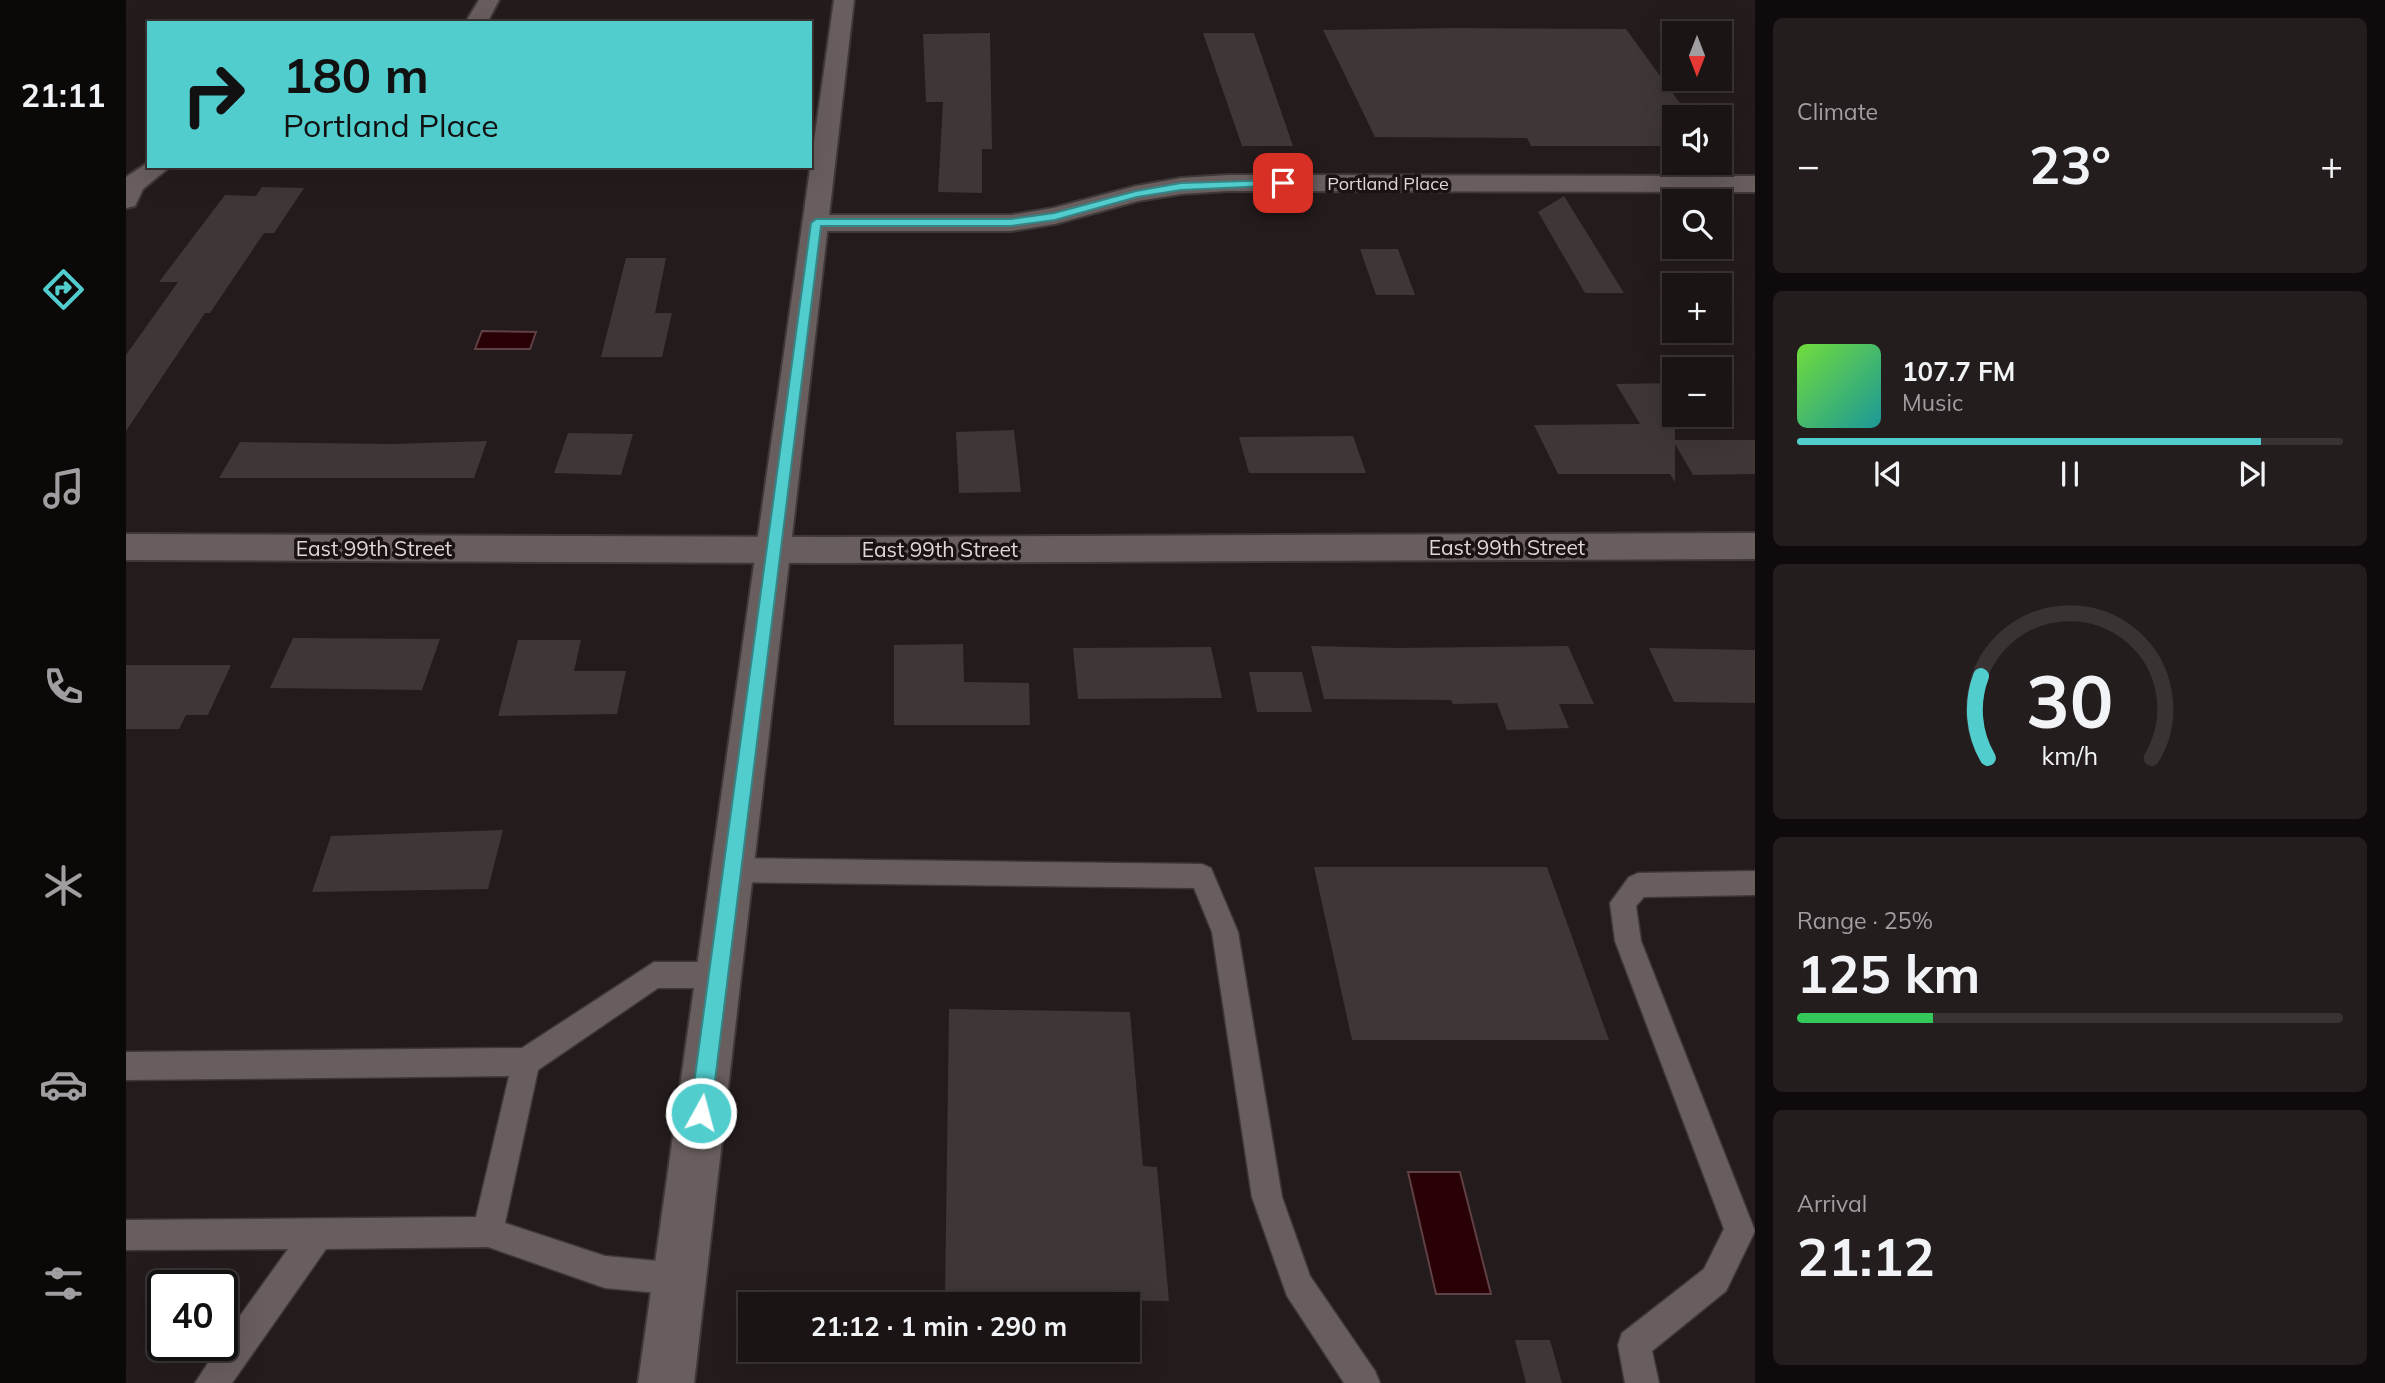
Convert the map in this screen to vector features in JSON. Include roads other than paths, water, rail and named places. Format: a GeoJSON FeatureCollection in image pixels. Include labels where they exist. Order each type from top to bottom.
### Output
{"type":"FeatureCollection","features":[{"type":"Feature","properties":{"kind":"street"},"geometry":{"type":"LineString","coordinates":[[477,21],[489,0]]}},
{"type":"Feature","properties":{"kind":"street"},"geometry":{"type":"LineString","coordinates":[[666,1383],[844,0]]}},
{"type":"Feature","properties":{"kind":"street"},"geometry":{"type":"LineString","coordinates":[[126,200],[132,185],[156,168]]}},
{"type":"Feature","properties":{"kind":"street","name":"Portland Place"},"geometry":{"type":"LineString","coordinates":[[816,223],[1011,223],[1055,216],[1136,194],[1181,186],[1228,183],[1755,184]]}},
{"type":"Feature","properties":{"kind":"street","name":"East 99th Street"},"geometry":{"type":"LineString","coordinates":[[126,547],[774,550],[1755,547]]}},
{"type":"Feature","properties":{"kind":"lane"},"geometry":{"type":"LineString","coordinates":[[732,870],[1202,876],[1225,932],[1267,1197],[1298,1284],[1363,1383]]}},
{"type":"Feature","properties":{"kind":"lane"},"geometry":{"type":"LineString","coordinates":[[1643,1383],[1634,1345],[1715,1280],[1740,1230],[1628,941],[1623,903],[1638,886],[1755,883]]}},
{"type":"Feature","properties":{"kind":"lane"},"geometry":{"type":"LineString","coordinates":[[126,1066],[526,1062],[654,975],[718,975]]}},
{"type":"Feature","properties":{"kind":"lane"},"geometry":{"type":"LineString","coordinates":[[488,1232],[526,1062]]}},
{"type":"Feature","properties":{"kind":"lane"},"geometry":{"type":"LineString","coordinates":[[126,1235],[488,1232],[605,1272],[679,1279]]}},
{"type":"Feature","properties":{"kind":"lane"},"geometry":{"type":"LineString","coordinates":[[212,1383],[318,1233]]}}]}
